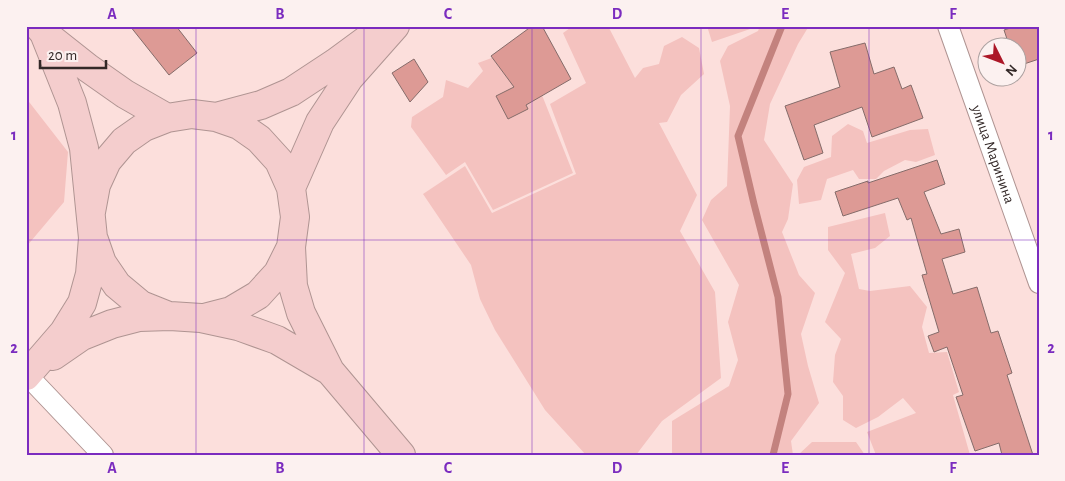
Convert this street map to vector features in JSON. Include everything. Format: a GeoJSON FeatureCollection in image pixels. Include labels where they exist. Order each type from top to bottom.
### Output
{"type":"FeatureCollection","features":[{"type":"Feature","properties":{"kind":"main road"},"geometry":{"type":"LineString","coordinates":[[216,117],[261,105],[291,92],[335,63],[384,26]]}},
{"type":"Feature","properties":{"kind":"main road"},"geometry":{"type":"LineString","coordinates":[[291,188],[320,122],[349,78],[395,26]]}},
{"type":"Feature","properties":{"kind":"main road"},"geometry":{"type":"LineString","coordinates":[[41,30],[88,68],[125,94],[167,118]]}},
{"type":"Feature","properties":{"kind":"main road"},"geometry":{"type":"LineString","coordinates":[[27,375],[64,332],[82,303],[90,274],[93,238],[84,148],[72,103],[41,30]]}},
{"type":"Feature","properties":{"kind":"main road"},"geometry":{"type":"LineString","coordinates":[[91,212],[96,185],[107,161],[124,141],[144,127],[167,118],[192,114],[216,117],[239,125],[259,139],[279,161],[291,188],[295,217],[291,247],[293,286],[301,313],[330,371],[401,455]]}},
{"type":"Feature","properties":{"kind":"main road"},"geometry":{"type":"LineString","coordinates":[[93,238],[102,263],[117,285],[142,305],[170,316]]}},
{"type":"Feature","properties":{"kind":"main road"},"geometry":{"type":"LineString","coordinates":[[201,318],[231,311],[258,296],[278,273],[291,247]]}},
{"type":"Feature","properties":{"kind":"main road"},"geometry":{"type":"LineString","coordinates":[[27,375],[82,336],[112,324],[139,317],[170,316],[201,318],[238,326],[277,340],[330,371]]}},
{"type":"Feature","properties":{"kind":"street","name":"улица Маринина"},"geometry":{"type":"LineString","coordinates":[[948,26],[1039,283]]}},
{"type":"Feature","properties":{"kind":"street"},"geometry":{"type":"LineString","coordinates":[[27,375],[103,455]]}},
{"type":"Feature","properties":{"kind":"shaded area"},"geometry":{"type":"Polygon","coordinates":[[[573,26],[608,26],[635,78],[643,68],[659,64],[664,46],[682,37],[699,48],[704,74],[681,95],[667,122],[659,123],[697,195],[680,231],[715,292],[721,378],[662,421],[636,455],[586,455],[545,410],[495,330],[480,299],[471,265],[423,194],[465,166],[492,213],[576,174],[550,104],[586,83],[563,33],[573,26]]]}},
{"type":"Feature","properties":{"kind":"shaded area"},"geometry":{"type":"Polygon","coordinates":[[[707,26],[759,26],[712,42],[707,26]]]}},
{"type":"Feature","properties":{"kind":"shaded area"},"geometry":{"type":"Polygon","coordinates":[[[760,26],[809,26],[798,44],[770,104],[764,140],[793,184],[788,219],[782,232],[799,275],[815,293],[801,334],[819,403],[791,441],[793,455],[672,455],[672,421],[729,386],[738,360],[728,322],[739,285],[702,220],[711,200],[727,186],[730,106],[720,61],[728,46],[758,31],[760,26]]]}},
{"type":"Feature","properties":{"kind":"shaded area"},"geometry":{"type":"Polygon","coordinates":[[[497,56],[534,75],[573,173],[493,210],[465,162],[446,175],[411,127],[412,117],[443,97],[446,80],[468,88],[483,71],[478,63],[497,56]]]}},
{"type":"Feature","properties":{"kind":"shaded area"},"geometry":{"type":"Polygon","coordinates":[[[26,98],[68,152],[64,202],[26,247],[26,98]]]}},
{"type":"Feature","properties":{"kind":"shaded area"},"geometry":{"type":"Polygon","coordinates":[[[848,124],[863,131],[867,143],[910,130],[928,129],[935,155],[916,162],[905,160],[884,171],[876,179],[859,179],[853,170],[827,179],[821,200],[799,204],[797,180],[804,167],[831,157],[832,136],[848,124]]]}},
{"type":"Feature","properties":{"kind":"shaded area"},"geometry":{"type":"Polygon","coordinates":[[[885,213],[890,236],[875,248],[851,254],[859,289],[870,291],[910,286],[927,307],[922,327],[929,353],[947,352],[959,392],[953,395],[970,455],[876,455],[867,432],[916,413],[903,398],[878,417],[856,428],[843,420],[843,396],[833,382],[835,355],[841,339],[825,322],[845,273],[828,250],[828,227],[885,213]]]}},
{"type":"Feature","properties":{"kind":"shaded area"},"geometry":{"type":"Polygon","coordinates":[[[812,442],[856,442],[865,455],[798,455],[812,442]]]}},
{"type":"Feature","properties":{"kind":"building"},"geometry":{"type":"Polygon","coordinates":[[[130,26],[176,26],[197,53],[169,75],[130,26]]]}},
{"type":"Feature","properties":{"kind":"building"},"geometry":{"type":"Polygon","coordinates":[[[532,26],[542,26],[571,79],[526,105],[528,109],[508,119],[496,96],[514,87],[491,56],[532,26]]]}},
{"type":"Feature","properties":{"kind":"building"},"geometry":{"type":"Polygon","coordinates":[[[1017,26],[1039,26],[1039,59],[1028,63],[1028,38],[1007,38],[1004,30],[1017,26]]]}},
{"type":"Feature","properties":{"kind":"building"},"geometry":{"type":"Polygon","coordinates":[[[865,43],[874,74],[894,67],[902,89],[911,85],[923,118],[872,137],[862,107],[814,125],[823,153],[804,160],[785,106],[840,87],[830,52],[865,43]]]}},
{"type":"Feature","properties":{"kind":"building"},"geometry":{"type":"Polygon","coordinates":[[[414,59],[428,82],[410,102],[392,73],[414,59]]]}},
{"type":"Feature","properties":{"kind":"building"},"geometry":{"type":"Polygon","coordinates":[[[937,160],[945,184],[924,192],[941,234],[959,229],[965,252],[942,259],[953,294],[977,287],[991,333],[998,331],[1012,373],[1007,375],[1033,455],[1002,455],[999,443],[975,451],[956,397],[963,395],[947,347],[934,352],[928,336],[939,332],[922,275],[927,274],[911,218],[907,220],[898,198],[843,216],[835,192],[937,160]]]}},
{"type":"Feature","properties":{"kind":"waterway"},"geometry":{"type":"LineString","coordinates":[[773,455],[788,394],[778,297],[738,136],[782,26]]}}]}
